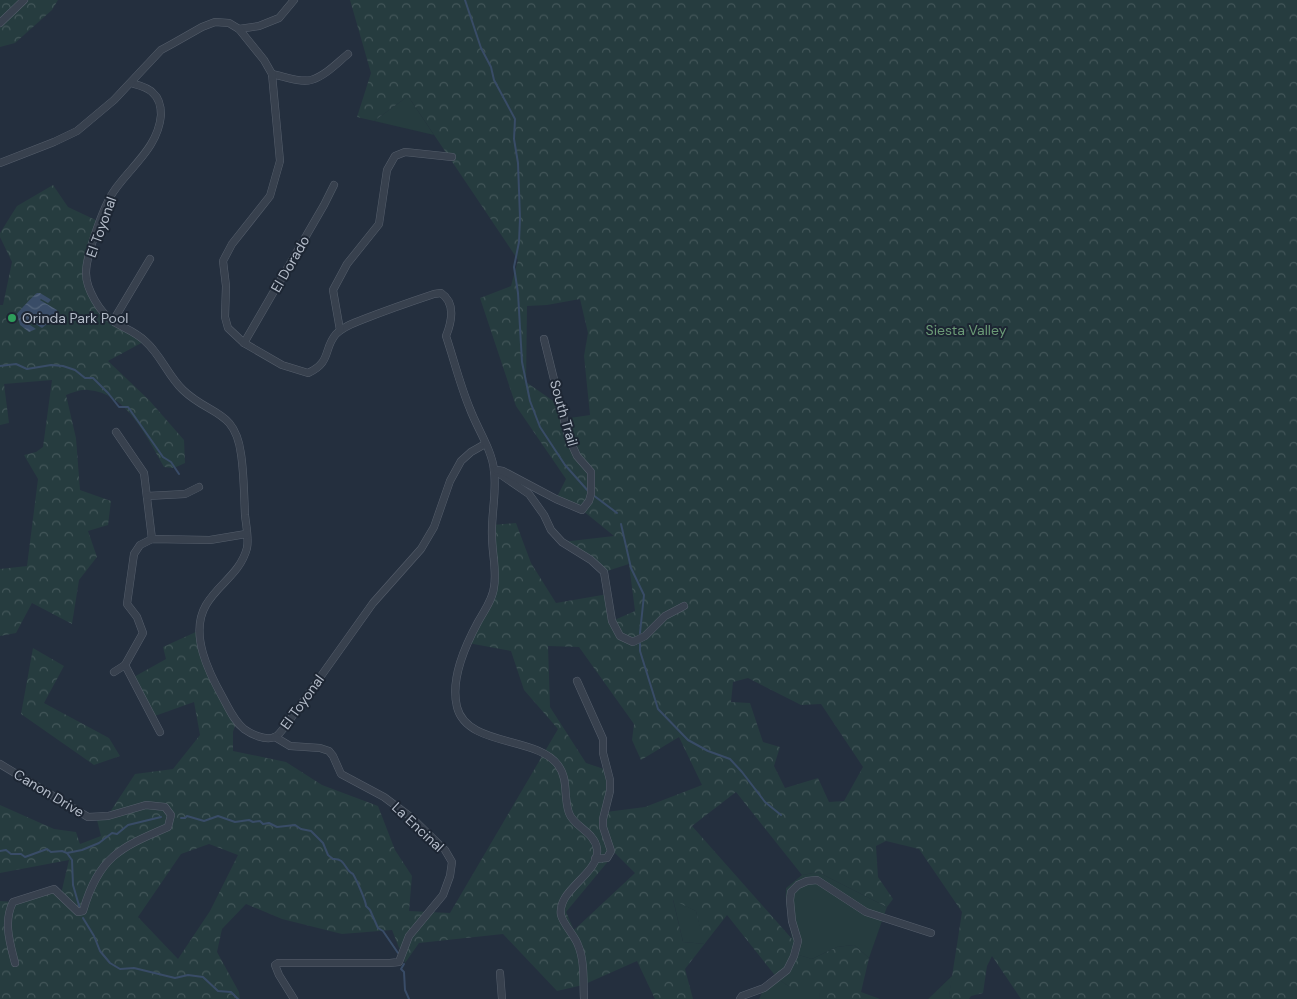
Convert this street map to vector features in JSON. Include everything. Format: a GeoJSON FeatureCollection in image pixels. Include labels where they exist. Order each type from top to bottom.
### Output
{"type":"FeatureCollection","features":[{"type":"Feature","properties":{"kind":"street"},"geometry":{"type":"LineString","coordinates":[[0,23],[24,0]]}},
{"type":"Feature","properties":{"kind":"street"},"geometry":{"type":"LineString","coordinates":[[239,29],[259,26],[279,18],[294,0]]}},
{"type":"Feature","properties":{"kind":"street"},"geometry":{"type":"LineString","coordinates":[[0,163],[77,131],[90,122],[131,83],[161,50],[202,27],[222,22],[239,29],[260,55],[272,74],[280,143],[280,161],[270,196],[232,244],[224,261],[226,286],[225,317],[228,328],[244,343],[282,365],[308,373],[318,369],[332,340],[347,325],[397,306],[441,293],[447,296],[452,317],[446,336],[470,409],[486,444],[494,470],[492,525],[494,586],[465,650],[456,687],[457,707],[463,719],[479,731],[503,741],[534,749],[557,763],[563,772],[566,784],[569,815],[595,842],[597,849],[595,859],[565,898],[561,910],[563,921],[573,933],[580,950],[584,999]]}},
{"type":"Feature","properties":{"kind":"street"},"geometry":{"type":"LineString","coordinates":[[272,74],[311,80],[320,76],[348,54]]}},
{"type":"Feature","properties":{"kind":"street","name":"El Toyonal"},"geometry":{"type":"LineString","coordinates":[[131,83],[154,93],[160,104],[160,124],[147,152],[120,183],[107,203],[89,255],[86,274],[88,285],[106,316],[145,341],[181,388],[190,397],[220,415],[233,426],[240,442],[247,547],[238,567],[206,604],[201,617],[201,638],[210,674],[236,722],[244,729],[265,738],[275,737],[294,716],[373,604],[421,549],[434,527],[450,481],[461,461],[471,452],[486,444]]}},
{"type":"Feature","properties":{"kind":"street"},"geometry":{"type":"LineString","coordinates":[[340,330],[333,290],[347,264],[379,224],[387,170],[395,156],[405,152],[452,157]]}},
{"type":"Feature","properties":{"kind":"street","name":"El Dorado"},"geometry":{"type":"LineString","coordinates":[[244,343],[324,206],[334,185]]}},
{"type":"Feature","properties":{"kind":"street"},"geometry":{"type":"LineString","coordinates":[[113,321],[150,259]]}},
{"type":"Feature","properties":{"kind":"street","name":"South Trail"},"geometry":{"type":"LineString","coordinates":[[494,470],[503,471],[556,499],[582,510],[590,501],[591,472],[577,456],[568,436],[544,339]]}},
{"type":"Feature","properties":{"kind":"street"},"geometry":{"type":"LineString","coordinates":[[116,432],[144,473],[152,539]]}},
{"type":"Feature","properties":{"kind":"street"},"geometry":{"type":"LineString","coordinates":[[494,470],[529,494],[544,515],[551,530],[562,542],[591,560],[604,572],[612,622],[620,636],[633,642],[645,636],[665,616],[684,606]]}},
{"type":"Feature","properties":{"kind":"street"},"geometry":{"type":"LineString","coordinates":[[147,496],[185,494],[199,487]]}},
{"type":"Feature","properties":{"kind":"street"},"geometry":{"type":"LineString","coordinates":[[114,672],[125,665],[142,633],[137,617],[127,604],[134,554],[140,545],[152,539],[210,540],[246,534]]}},
{"type":"Feature","properties":{"kind":"street"},"geometry":{"type":"LineString","coordinates":[[125,665],[160,732]]}},
{"type":"Feature","properties":{"kind":"street"},"geometry":{"type":"LineString","coordinates":[[577,681],[603,739],[602,753],[610,780],[610,791],[603,819],[603,827],[611,852],[607,858],[595,859]]}},
{"type":"Feature","properties":{"kind":"street","name":"La Encinal"},"geometry":{"type":"LineString","coordinates":[[275,737],[290,746],[320,748],[329,751],[342,774],[384,797],[412,818],[445,850],[452,862],[450,876],[443,894],[409,936],[399,962],[390,964],[278,963],[275,966],[294,999]]}},
{"type":"Feature","properties":{"kind":"street","name":"Canon Drive"},"geometry":{"type":"LineString","coordinates":[[0,764],[88,817],[108,816],[146,805],[165,807],[171,815],[168,827],[120,850],[102,866],[90,891],[84,911],[78,912],[54,889],[13,902],[7,920],[15,963]]}},
{"type":"Feature","properties":{"kind":"street"},"geometry":{"type":"LineString","coordinates":[[740,999],[742,996],[764,988],[787,970],[794,956],[798,941],[792,921],[791,892],[798,885],[807,881],[817,880],[866,912],[932,933]]}},
{"type":"Feature","properties":{"kind":"street"},"geometry":{"type":"LineString","coordinates":[[500,973],[502,999]]}},
{"type":"Feature","properties":{"kind":"green space"},"geometry":{"type":"Polygon","coordinates":[[[0,0],[58,0],[52,10],[15,43],[0,47],[0,0]]]}},
{"type":"Feature","properties":{"kind":"green space","name":"Siesta Valley"},"geometry":{"type":"Polygon","coordinates":[[[350,0],[1297,0],[1297,999],[1021,999],[992,956],[987,966],[983,993],[971,996],[969,999],[952,999],[949,996],[962,912],[919,849],[886,841],[876,846],[878,877],[893,899],[887,907],[818,872],[802,875],[736,792],[692,826],[793,940],[792,953],[812,959],[837,947],[854,945],[869,958],[861,992],[880,999],[819,999],[820,988],[790,987],[777,978],[727,915],[685,969],[693,999],[655,999],[637,961],[583,985],[557,991],[503,934],[419,943],[405,963],[392,930],[342,934],[282,919],[246,904],[222,929],[217,952],[239,992],[240,999],[0,999],[0,901],[13,902],[45,892],[61,894],[69,860],[0,873],[0,805],[54,829],[76,832],[80,844],[101,836],[96,816],[108,815],[135,774],[173,769],[200,735],[194,702],[152,717],[132,678],[166,659],[163,647],[200,630],[204,654],[236,722],[233,732],[233,751],[286,762],[322,785],[378,806],[395,850],[412,876],[409,911],[450,913],[558,729],[524,690],[511,651],[468,643],[493,591],[492,525],[516,523],[531,563],[556,603],[608,594],[612,621],[635,611],[629,564],[604,572],[562,542],[614,536],[582,510],[556,499],[566,479],[516,406],[480,298],[511,286],[518,260],[408,96],[374,121],[357,117],[371,73],[350,0]],[[580,299],[547,305],[527,306],[526,382],[559,405],[563,419],[590,415],[584,356],[588,333],[580,299]],[[548,646],[550,707],[586,763],[604,769],[611,790],[606,812],[645,807],[702,785],[679,737],[641,760],[632,740],[634,724],[579,647],[548,646]],[[748,678],[733,682],[731,702],[750,703],[763,742],[780,747],[774,766],[785,788],[818,778],[829,802],[844,801],[863,767],[821,704],[801,705],[748,678]],[[209,844],[181,854],[138,917],[178,959],[210,911],[238,855],[209,844]],[[615,853],[566,912],[574,930],[635,873],[615,853]],[[673,900],[683,942],[704,944],[696,911],[673,900]]]}},
{"type":"Feature","properties":{"kind":"green space"},"geometry":{"type":"Polygon","coordinates":[[[408,96],[434,135],[374,121],[408,96]]]}},
{"type":"Feature","properties":{"kind":"green space"},"geometry":{"type":"Polygon","coordinates":[[[53,185],[68,207],[100,222],[89,255],[87,280],[106,316],[145,341],[108,361],[149,400],[184,440],[185,463],[174,468],[164,467],[143,431],[125,408],[114,399],[102,393],[88,390],[66,395],[76,438],[80,490],[111,501],[108,525],[88,531],[97,557],[79,580],[72,624],[32,603],[16,633],[0,636],[0,569],[27,566],[38,479],[24,455],[36,452],[43,447],[52,380],[4,384],[9,423],[0,425],[0,305],[3,305],[12,262],[0,237],[0,233],[17,206],[53,185]]]}},
{"type":"Feature","properties":{"kind":"green space"},"geometry":{"type":"Polygon","coordinates":[[[33,648],[64,666],[44,703],[109,738],[120,756],[94,765],[21,714],[33,648]]]}},
{"type":"Feature","properties":{"kind":"green space"},"geometry":{"type":"Polygon","coordinates":[[[818,872],[887,907],[869,958],[854,945],[837,947],[812,959],[792,953],[786,888],[802,875],[818,872]]]}},
{"type":"Feature","properties":{"kind":"green space"},"geometry":{"type":"Polygon","coordinates":[[[673,899],[696,911],[705,944],[683,942],[673,899]]]}},
{"type":"Feature","properties":{"kind":"green space"},"geometry":{"type":"Polygon","coordinates":[[[953,975],[949,996],[952,999],[928,999],[953,975]]]}},
{"type":"Feature","properties":{"kind":"green space"},"geometry":{"type":"Polygon","coordinates":[[[777,978],[790,987],[821,987],[819,999],[759,999],[764,988],[777,978]]]}},
{"type":"Feature","properties":{"kind":"water","name":"Orinda Park Pool"},"geometry":{"type":"Polygon","coordinates":[[[37,293],[51,300],[48,303],[40,300],[57,310],[56,317],[42,328],[29,320],[27,323],[36,329],[29,332],[20,325],[17,314],[37,293]]]}},
{"type":"Feature","properties":{"kind":"waterway"},"geometry":{"type":"LineString","coordinates":[[465,0],[481,48],[491,67],[494,80],[515,119],[514,139],[518,163],[520,218],[519,242],[514,267],[518,293],[522,362],[530,401],[540,427],[565,465],[589,492]]}},
{"type":"Feature","properties":{"kind":"waterway"},"geometry":{"type":"LineString","coordinates":[[0,366],[16,364],[27,369],[51,365],[63,366],[75,370],[85,378],[93,378],[119,407],[128,407],[163,457],[171,462],[179,474]]}},
{"type":"Feature","properties":{"kind":"waterway"},"geometry":{"type":"LineString","coordinates":[[593,495],[617,513]]}},
{"type":"Feature","properties":{"kind":"waterway"},"geometry":{"type":"LineString","coordinates":[[621,524],[631,568],[644,595],[640,633]]}},
{"type":"Feature","properties":{"kind":"waterway"},"geometry":{"type":"LineString","coordinates":[[640,644],[640,651],[658,709],[688,740],[708,751],[730,759],[765,802],[781,815]]}},
{"type":"Feature","properties":{"kind":"waterway"},"geometry":{"type":"LineString","coordinates":[[181,818],[187,816],[204,821],[218,816],[235,822],[260,821],[263,824],[269,823],[277,827],[295,825],[301,829],[311,831],[323,843],[328,855],[333,859],[343,862],[353,874],[366,906],[370,910],[378,928],[383,931],[398,953]]}},
{"type":"Feature","properties":{"kind":"waterway"},"geometry":{"type":"LineString","coordinates":[[0,851],[6,850],[11,854],[21,854],[25,857],[47,849],[51,852],[62,851],[67,853],[82,850],[99,843],[112,833],[117,834],[128,825],[161,817]]}},
{"type":"Feature","properties":{"kind":"waterway"},"geometry":{"type":"LineString","coordinates":[[67,853],[72,860],[73,885],[80,909]]}},
{"type":"Feature","properties":{"kind":"waterway"},"geometry":{"type":"LineString","coordinates":[[83,918],[94,936],[100,951],[110,963],[120,969],[134,968],[175,978],[188,975],[203,977],[218,991],[231,992],[238,999]]}},
{"type":"Feature","properties":{"kind":"waterway"},"geometry":{"type":"LineString","coordinates":[[404,964],[401,969],[404,972],[405,990],[409,999]]}},
{"type":"Feature","properties":{"kind":"place","name":"Orinda Park Pool"},"geometry":{"type":"Point","coordinates":[12,318]}}]}
